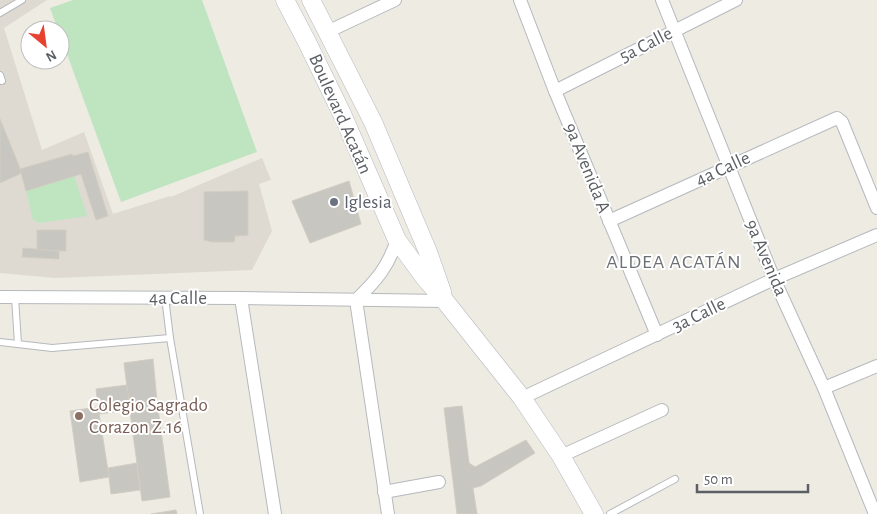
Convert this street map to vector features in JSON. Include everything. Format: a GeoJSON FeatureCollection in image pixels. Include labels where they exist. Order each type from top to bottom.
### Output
{"type":"FeatureCollection","features":[{"type":"Feature","properties":{"kind":"main road","name":"Boulevard Acatán"},"geometry":{"type":"LineString","coordinates":[[285,0],[308,42],[397,240],[429,274],[445,302],[522,398],[561,456],[594,514]]}},
{"type":"Feature","properties":{"kind":"main road","name":"Boulevard Acatán"},"geometry":{"type":"LineString","coordinates":[[311,0],[373,122],[428,252],[429,274]]}},
{"type":"Feature","properties":{"kind":"street"},"geometry":{"type":"LineString","coordinates":[[327,32],[395,0]]}},
{"type":"Feature","properties":{"kind":"street","name":"9a Avenida A"},"geometry":{"type":"LineString","coordinates":[[520,0],[555,91],[657,336]]}},
{"type":"Feature","properties":{"kind":"street","name":"9a Avenida"},"geometry":{"type":"LineString","coordinates":[[662,0],[774,279],[872,493],[875,514]]}},
{"type":"Feature","properties":{"kind":"street","name":"5a Calle"},"geometry":{"type":"LineString","coordinates":[[555,91],[736,0]]}},
{"type":"Feature","properties":{"kind":"street","name":"4a Calle"},"geometry":{"type":"LineString","coordinates":[[609,221],[837,118],[842,122],[877,208]]}},
{"type":"Feature","properties":{"kind":"street","name":"3a Calle"},"geometry":{"type":"LineString","coordinates":[[522,398],[657,336],[774,279],[877,235]]}},
{"type":"Feature","properties":{"kind":"street"},"geometry":{"type":"LineString","coordinates":[[388,514],[356,300],[386,267],[397,240]]}},
{"type":"Feature","properties":{"kind":"street","name":"4a Calle"},"geometry":{"type":"LineString","coordinates":[[0,297],[165,297],[445,302]]}},
{"type":"Feature","properties":{"kind":"street"},"geometry":{"type":"LineString","coordinates":[[241,298],[275,514]]}},
{"type":"Feature","properties":{"kind":"street"},"geometry":{"type":"LineString","coordinates":[[824,388],[877,366]]}},
{"type":"Feature","properties":{"kind":"street"},"geometry":{"type":"LineString","coordinates":[[561,456],[662,410]]}},
{"type":"Feature","properties":{"kind":"street"},"geometry":{"type":"LineString","coordinates":[[384,492],[439,482]]}},
{"type":"Feature","properties":{"kind":"lane"},"geometry":{"type":"LineString","coordinates":[[0,13],[22,0]]}},
{"type":"Feature","properties":{"kind":"lane"},"geometry":{"type":"LineString","coordinates":[[15,297],[18,344]]}},
{"type":"Feature","properties":{"kind":"lane"},"geometry":{"type":"LineString","coordinates":[[165,297],[170,338],[200,514]]}},
{"type":"Feature","properties":{"kind":"lane"},"geometry":{"type":"LineString","coordinates":[[0,342],[52,348],[170,338]]}},
{"type":"Feature","properties":{"kind":"lane"},"geometry":{"type":"LineString","coordinates":[[610,514],[675,479]]}},
{"type":"Feature","properties":{"kind":"shaded area"},"geometry":{"type":"Polygon","coordinates":[[[0,0],[47,0],[4,28],[42,150],[84,132],[113,214],[171,197],[262,158],[271,180],[259,184],[272,231],[252,270],[55,278],[0,273],[0,0]]]}},
{"type":"Feature","properties":{"kind":"green space"},"geometry":{"type":"Polygon","coordinates":[[[73,0],[202,0],[257,152],[121,202],[70,62],[70,20],[54,20],[50,8],[73,0]]]}},
{"type":"Feature","properties":{"kind":"green space"},"geometry":{"type":"Polygon","coordinates":[[[74,175],[87,216],[40,223],[33,220],[26,191],[74,175]]]}},
{"type":"Feature","properties":{"kind":"building"},"geometry":{"type":"Polygon","coordinates":[[[0,119],[22,173],[0,183],[0,119]]]}},
{"type":"Feature","properties":{"kind":"building"},"geometry":{"type":"Polygon","coordinates":[[[88,152],[108,216],[96,220],[81,174],[26,191],[20,169],[72,154],[73,156],[88,152]]]}},
{"type":"Feature","properties":{"kind":"building"},"geometry":{"type":"Polygon","coordinates":[[[349,181],[361,224],[310,243],[292,201],[349,181]]]}},
{"type":"Feature","properties":{"kind":"building"},"geometry":{"type":"Polygon","coordinates":[[[248,191],[248,235],[235,236],[234,242],[204,240],[204,192],[248,191]]]}},
{"type":"Feature","properties":{"kind":"building"},"geometry":{"type":"Polygon","coordinates":[[[37,230],[66,230],[66,251],[37,250],[37,230]]]}},
{"type":"Feature","properties":{"kind":"building"},"geometry":{"type":"Polygon","coordinates":[[[23,248],[59,251],[59,259],[22,257],[23,248]]]}},
{"type":"Feature","properties":{"kind":"building"},"geometry":{"type":"Polygon","coordinates":[[[153,359],[157,401],[129,404],[124,363],[153,359]]]}},
{"type":"Feature","properties":{"kind":"building"},"geometry":{"type":"Polygon","coordinates":[[[127,385],[130,410],[99,414],[96,389],[127,385]]]}},
{"type":"Feature","properties":{"kind":"building"},"geometry":{"type":"Polygon","coordinates":[[[157,401],[170,497],[142,501],[129,404],[157,401]]]}},
{"type":"Feature","properties":{"kind":"building"},"geometry":{"type":"Polygon","coordinates":[[[462,406],[469,463],[475,467],[526,440],[535,453],[481,486],[473,488],[477,514],[457,514],[444,408],[462,406]]]}},
{"type":"Feature","properties":{"kind":"building"},"geometry":{"type":"Polygon","coordinates":[[[98,407],[109,477],[80,482],[70,411],[98,407]]]}},
{"type":"Feature","properties":{"kind":"building"},"geometry":{"type":"Polygon","coordinates":[[[137,463],[140,490],[111,494],[108,468],[137,463]]]}},
{"type":"Feature","properties":{"kind":"building"},"geometry":{"type":"Polygon","coordinates":[[[176,510],[177,514],[151,514],[176,510]]]}},
{"type":"Feature","properties":{"kind":"place","name":"Iglesia"},"geometry":{"type":"Point","coordinates":[334,202]}},
{"type":"Feature","properties":{"kind":"place","name":"Colegio Sagrado Corazon Z.16"},"geometry":{"type":"Point","coordinates":[79,416]}},
{"type":"Feature","properties":{"kind":"district","name":"ALDEA ACATÁN"},"geometry":{"type":"Point","coordinates":[674,262]}}]}
